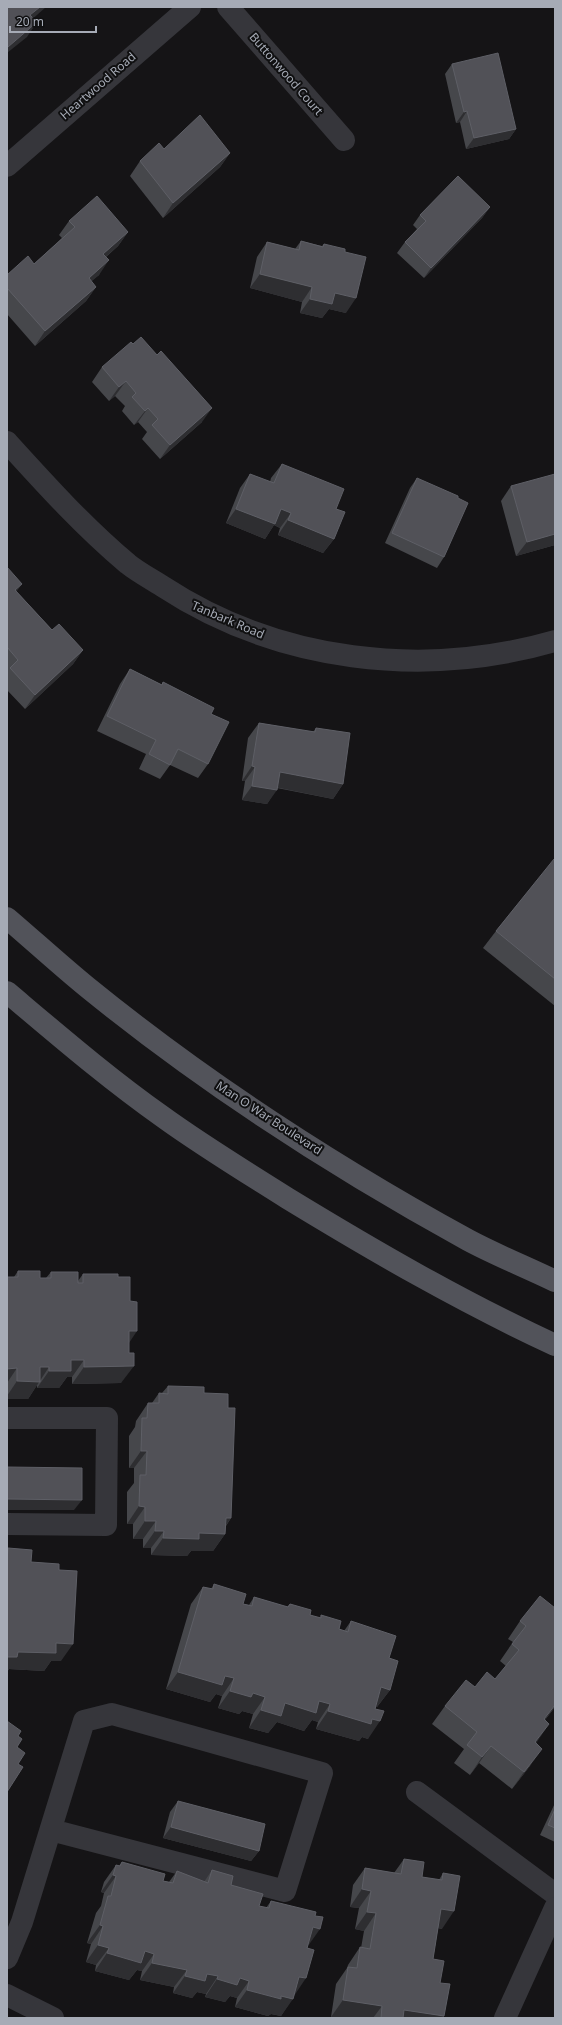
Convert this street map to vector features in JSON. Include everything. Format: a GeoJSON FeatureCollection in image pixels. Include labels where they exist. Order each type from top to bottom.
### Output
{"type":"FeatureCollection","features":[{"type":"Feature","properties":{"kind":"main road","name":"Man O War Boulevard"},"geometry":{"type":"LineString","coordinates":[[7,918],[87,987],[135,1024],[190,1066],[281,1128],[359,1177],[469,1240],[555,1281]]}},
{"type":"Feature","properties":{"kind":"main road"},"geometry":{"type":"LineString","coordinates":[[7,992],[58,1035],[163,1117],[247,1173],[426,1280],[555,1345]]}},
{"type":"Feature","properties":{"kind":"street","name":"Heartwood Road"},"geometry":{"type":"LineString","coordinates":[[7,166],[190,7]]}},
{"type":"Feature","properties":{"kind":"street","name":"Buttonwood Court"},"geometry":{"type":"LineString","coordinates":[[228,7],[344,140]]}},
{"type":"Feature","properties":{"kind":"street","name":"Tanbark Road"},"geometry":{"type":"LineString","coordinates":[[7,442],[72,514],[129,565],[188,603],[248,631],[312,651],[382,660],[417,661],[482,656],[530,648],[555,641]]}},
{"type":"Feature","properties":{"kind":"street"},"geometry":{"type":"LineString","coordinates":[[7,1418],[107,1418],[106,1525],[7,1524]]}},
{"type":"Feature","properties":{"kind":"street"},"geometry":{"type":"LineString","coordinates":[[7,1958],[22,1922],[84,1721],[112,1714],[322,1773],[285,1891],[51,1830]]}},
{"type":"Feature","properties":{"kind":"street"},"geometry":{"type":"LineString","coordinates":[[417,1792],[555,1894]]}},
{"type":"Feature","properties":{"kind":"street"},"geometry":{"type":"LineString","coordinates":[[505,2018],[555,1908]]}},
{"type":"Feature","properties":{"kind":"street"},"geometry":{"type":"LineString","coordinates":[[7,1995],[52,2018]]}},
{"type":"Feature","properties":{"kind":"building"},"geometry":{"type":"Polygon","coordinates":[[[7,7],[40,7],[30,15],[37,22],[8,47],[7,45],[7,7]]]}},
{"type":"Feature","properties":{"kind":"building"},"geometry":{"type":"Polygon","coordinates":[[[498,53],[516,129],[474,138],[467,111],[464,112],[452,64],[498,53]]]}},
{"type":"Feature","properties":{"kind":"building"},"geometry":{"type":"Polygon","coordinates":[[[200,115],[230,153],[173,203],[140,161],[159,143],[164,149],[200,115]]]}},
{"type":"Feature","properties":{"kind":"building"},"geometry":{"type":"Polygon","coordinates":[[[458,176],[490,207],[431,268],[405,242],[426,221],[420,215],[458,176]]]}},
{"type":"Feature","properties":{"kind":"building"},"geometry":{"type":"Polygon","coordinates":[[[97,196],[128,232],[103,254],[109,260],[89,278],[96,287],[45,331],[7,288],[7,275],[28,256],[34,264],[75,227],[69,221],[97,196]]]}},
{"type":"Feature","properties":{"kind":"building"},"geometry":{"type":"Polygon","coordinates":[[[301,241],[323,247],[324,244],[345,249],[345,252],[366,257],[356,298],[335,293],[332,304],[310,299],[312,287],[260,274],[267,242],[299,250],[301,241]]]}},
{"type":"Feature","properties":{"kind":"building"},"geometry":{"type":"Polygon","coordinates":[[[141,337],[157,355],[161,351],[212,408],[170,445],[152,425],[158,419],[148,408],[145,411],[132,397],[136,393],[126,381],[119,387],[102,367],[131,342],[133,344],[141,337]]]}},
{"type":"Feature","properties":{"kind":"building"},"geometry":{"type":"Polygon","coordinates":[[[282,464],[344,489],[336,509],[345,512],[334,539],[288,520],[291,513],[281,509],[275,524],[236,509],[250,474],[274,483],[282,464]]]}},
{"type":"Feature","properties":{"kind":"building"},"geometry":{"type":"Polygon","coordinates":[[[555,474],[555,534],[527,542],[511,486],[555,474]]]}},
{"type":"Feature","properties":{"kind":"building"},"geometry":{"type":"Polygon","coordinates":[[[417,478],[458,496],[458,498],[468,503],[444,557],[392,533],[417,478]]]}},
{"type":"Feature","properties":{"kind":"building"},"geometry":{"type":"Polygon","coordinates":[[[7,567],[22,584],[15,590],[52,630],[59,624],[83,650],[35,695],[10,668],[18,660],[7,647],[7,567]]]}},
{"type":"Feature","properties":{"kind":"building"},"geometry":{"type":"Polygon","coordinates":[[[130,669],[162,685],[163,682],[214,708],[211,714],[229,722],[208,764],[178,749],[170,765],[149,754],[156,740],[107,716],[130,669]]]}},
{"type":"Feature","properties":{"kind":"building"},"geometry":{"type":"Polygon","coordinates":[[[259,723],[315,732],[316,728],[350,733],[343,784],[280,772],[277,790],[252,786],[255,767],[252,766],[259,723]]]}},
{"type":"Feature","properties":{"kind":"building"},"geometry":{"type":"Polygon","coordinates":[[[554,859],[555,860],[555,979],[496,931],[554,859]]]}},
{"type":"Feature","properties":{"kind":"building"},"geometry":{"type":"Polygon","coordinates":[[[18,1271],[40,1271],[40,1278],[51,1278],[51,1272],[78,1272],[78,1283],[83,1283],[83,1274],[118,1274],[118,1277],[130,1277],[130,1301],[137,1302],[137,1331],[129,1331],[129,1353],[134,1353],[134,1366],[84,1367],[84,1360],[71,1360],[71,1371],[49,1371],[49,1367],[40,1367],[40,1382],[17,1381],[17,1368],[7,1369],[7,1277],[18,1277],[18,1271]]]}},
{"type":"Feature","properties":{"kind":"building"},"geometry":{"type":"Polygon","coordinates":[[[168,1386],[204,1387],[204,1393],[228,1394],[228,1408],[235,1408],[231,1518],[226,1518],[225,1534],[199,1533],[199,1539],[163,1538],[164,1531],[155,1531],[156,1521],[145,1521],[145,1507],[139,1506],[140,1475],[146,1475],[147,1451],[141,1451],[142,1418],[147,1418],[148,1403],[159,1403],[159,1393],[168,1394],[168,1386]]]}},
{"type":"Feature","properties":{"kind":"building"},"geometry":{"type":"Polygon","coordinates":[[[7,1467],[82,1468],[82,1500],[7,1499],[7,1467]]]}},
{"type":"Feature","properties":{"kind":"building"},"geometry":{"type":"Polygon","coordinates":[[[8,1548],[32,1550],[31,1562],[59,1564],[59,1570],[77,1571],[73,1644],[56,1643],[56,1653],[18,1652],[17,1657],[7,1657],[8,1548]]]}},
{"type":"Feature","properties":{"kind":"building"},"geometry":{"type":"Polygon","coordinates":[[[214,1584],[246,1594],[243,1604],[252,1606],[254,1597],[288,1607],[290,1604],[311,1610],[310,1615],[321,1618],[321,1615],[341,1621],[339,1629],[348,1632],[351,1621],[396,1636],[389,1658],[398,1661],[390,1690],[381,1687],[375,1709],[384,1711],[380,1721],[372,1719],[371,1724],[328,1711],[330,1704],[319,1701],[316,1713],[285,1703],[281,1716],[261,1710],[265,1697],[253,1693],[251,1697],[230,1691],[234,1678],[225,1676],[222,1685],[178,1672],[203,1587],[213,1589],[214,1584]]]}},
{"type":"Feature","properties":{"kind":"building"},"geometry":{"type":"Polygon","coordinates":[[[540,1596],[555,1608],[555,1705],[544,1719],[549,1724],[535,1742],[542,1749],[524,1772],[491,1746],[482,1757],[467,1745],[477,1732],[445,1706],[466,1680],[475,1687],[487,1672],[495,1679],[519,1650],[512,1644],[526,1626],[520,1621],[540,1596]]]}},
{"type":"Feature","properties":{"kind":"building"},"geometry":{"type":"Polygon","coordinates":[[[7,1721],[21,1731],[18,1736],[22,1739],[17,1747],[25,1753],[18,1764],[23,1767],[7,1792],[7,1721]]]}},
{"type":"Feature","properties":{"kind":"building"},"geometry":{"type":"Polygon","coordinates":[[[178,1801],[265,1824],[259,1851],[171,1827],[178,1801]]]}},
{"type":"Feature","properties":{"kind":"building"},"geometry":{"type":"Polygon","coordinates":[[[555,1809],[555,1828],[548,1825],[555,1809]]]}},
{"type":"Feature","properties":{"kind":"building"},"geometry":{"type":"Polygon","coordinates":[[[404,1859],[424,1862],[422,1877],[442,1880],[443,1873],[460,1876],[454,1911],[441,1909],[433,1959],[444,1961],[440,1983],[450,1984],[444,2016],[404,2010],[403,2018],[381,2018],[382,2006],[343,2000],[348,1967],[357,1968],[360,1947],[370,1949],[376,1913],[367,1912],[371,1891],[362,1889],[365,1868],[401,1874],[404,1859]]]}},
{"type":"Feature","properties":{"kind":"building"},"geometry":{"type":"Polygon","coordinates":[[[122,1862],[165,1874],[163,1881],[173,1883],[177,1871],[208,1883],[212,1870],[233,1876],[231,1885],[263,1894],[259,1906],[269,1908],[271,1901],[316,1912],[315,1916],[323,1917],[320,1929],[313,1927],[307,1948],[314,1950],[306,1978],[299,1977],[293,1999],[281,1996],[281,1999],[247,1990],[249,1981],[240,1978],[237,1985],[217,1979],[218,1976],[207,1974],[205,1981],[185,1976],[187,1970],[152,1963],[154,1954],[145,1951],[141,1963],[107,1953],[109,1948],[98,1945],[103,1926],[100,1925],[108,1896],[111,1896],[116,1876],[113,1875],[116,1865],[120,1866],[122,1862]]]}}]}
